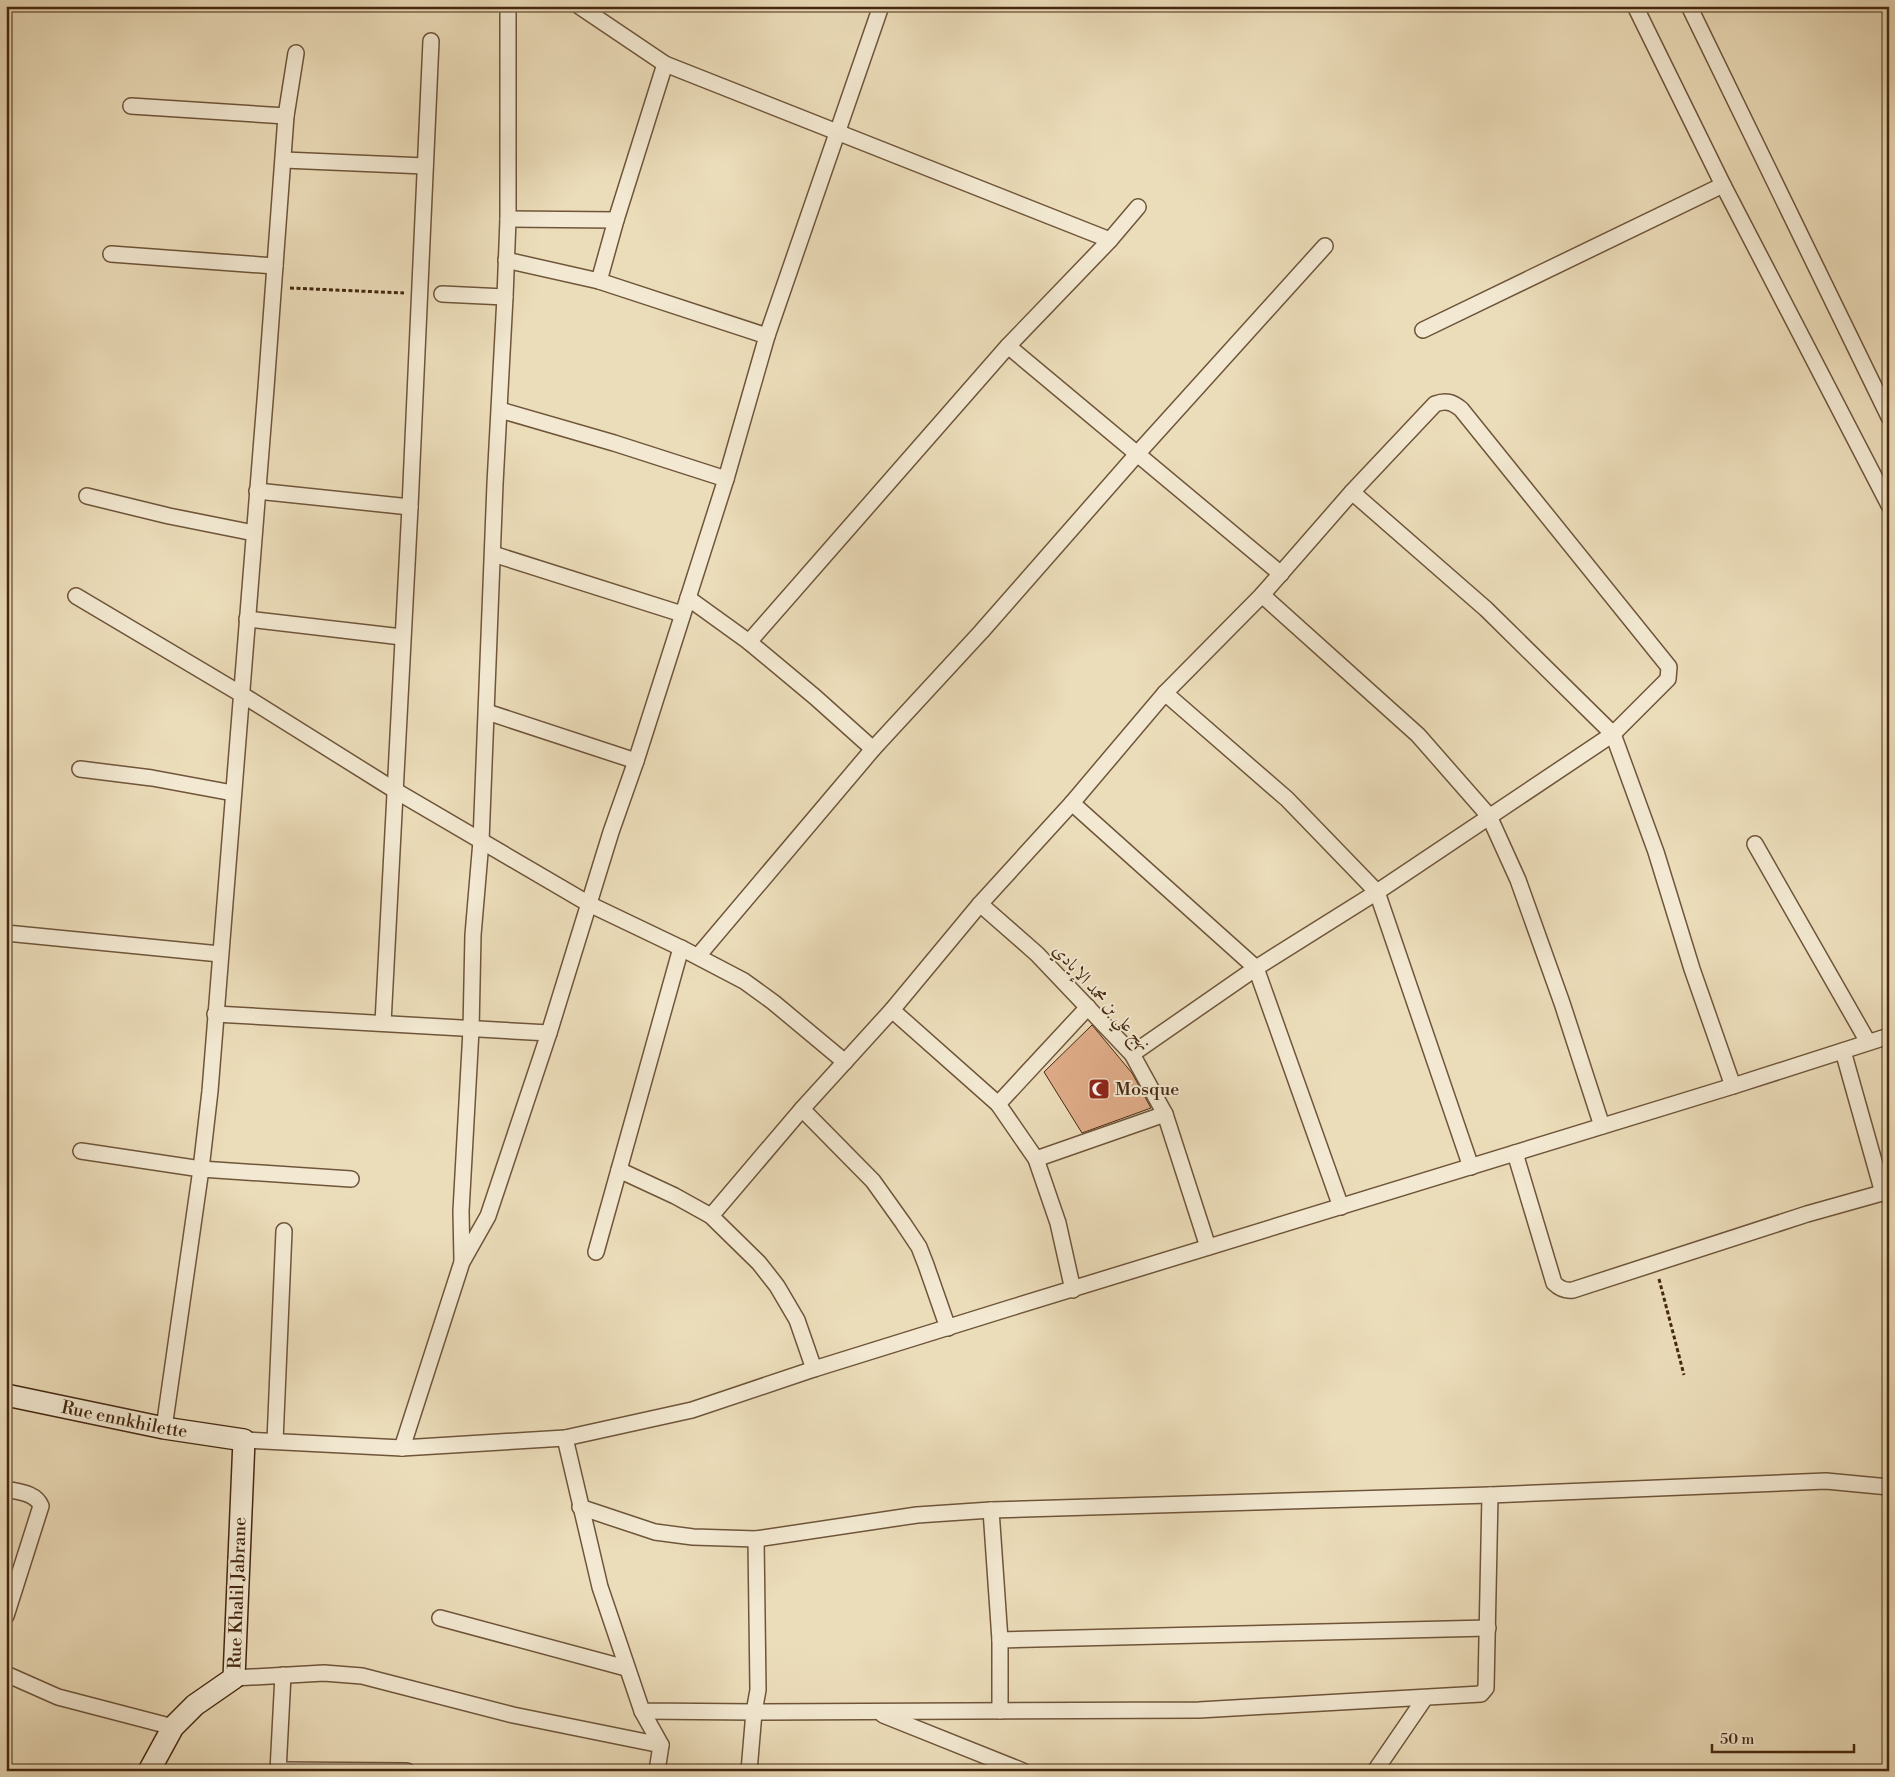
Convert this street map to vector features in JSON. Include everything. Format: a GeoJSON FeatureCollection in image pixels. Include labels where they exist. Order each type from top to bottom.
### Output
{"type":"FeatureCollection","features":[{"type":"Feature","properties":{"kind":"street"},"geometry":{"type":"LineString","coordinates":[[462,1262],[461,1211],[471,1030],[473,934],[481,840],[508,219],[508,6]]}},
{"type":"Feature","properties":{"kind":"street"},"geometry":{"type":"LineString","coordinates":[[579,6],[665,64],[1110,240]]}},
{"type":"Feature","properties":{"kind":"street"},"geometry":{"type":"LineString","coordinates":[[402,1448],[462,1262],[488,1216],[549,1034],[611,832],[636,761],[726,479],[767,336],[881,6]]}},
{"type":"Feature","properties":{"kind":"street"},"geometry":{"type":"LineString","coordinates":[[1634,6],[1723,185],[1889,505]]}},
{"type":"Feature","properties":{"kind":"street"},"geometry":{"type":"LineString","coordinates":[[1689,6],[1889,417]]}},
{"type":"Feature","properties":{"kind":"street"},"geometry":{"type":"LineString","coordinates":[[383,1023],[410,507],[430,41]]}},
{"type":"Feature","properties":{"kind":"street"},"geometry":{"type":"LineString","coordinates":[[164,1428],[202,1169],[210,1092],[286,116],[296,53]]}},
{"type":"Feature","properties":{"kind":"street"},"geometry":{"type":"LineString","coordinates":[[599,281],[665,64]]}},
{"type":"Feature","properties":{"kind":"street"},"geometry":{"type":"LineString","coordinates":[[131,106],[286,116]]}},
{"type":"Feature","properties":{"kind":"street"},"geometry":{"type":"LineString","coordinates":[[284,160],[425,166]]}},
{"type":"Feature","properties":{"kind":"street"},"geometry":{"type":"LineString","coordinates":[[1422,330],[1723,185]]}},
{"type":"Feature","properties":{"kind":"street"},"geometry":{"type":"LineString","coordinates":[[749,642],[1008,346],[1110,240],[1138,207]]}},
{"type":"Feature","properties":{"kind":"street"},"geometry":{"type":"LineString","coordinates":[[508,219],[616,220]]}},
{"type":"Feature","properties":{"kind":"street"},"geometry":{"type":"LineString","coordinates":[[698,956],[873,749],[981,632],[1138,453],[1325,246]]}},
{"type":"Feature","properties":{"kind":"street"},"geometry":{"type":"LineString","coordinates":[[110,254],[274,266]]}},
{"type":"Feature","properties":{"kind":"street"},"geometry":{"type":"LineString","coordinates":[[506,260],[599,281],[767,336]]}},
{"type":"Feature","properties":{"kind":"street"},"geometry":{"type":"LineString","coordinates":[[442,294],[505,297]]}},
{"type":"Feature","properties":{"kind":"street"},"geometry":{"type":"LineString","coordinates":[[1008,346],[1281,574]]}},
{"type":"Feature","properties":{"kind":"street"},"geometry":{"type":"LineString","coordinates":[[711,1216],[802,1109],[892,1010],[980,904],[1072,803],[1165,693],[1262,595],[1352,492],[1435,404],[1444,401],[1452,402],[1461,409],[1669,667],[1668,679],[1613,734],[1377,892],[1256,968],[1132,1054]]}},
{"type":"Feature","properties":{"kind":"street"},"geometry":{"type":"LineString","coordinates":[[500,410],[614,443],[726,479]]}},
{"type":"Feature","properties":{"kind":"street"},"geometry":{"type":"LineString","coordinates":[[257,491],[410,507]]}},
{"type":"Feature","properties":{"kind":"street"},"geometry":{"type":"LineString","coordinates":[[1352,492],[1486,609],[1613,734],[1656,852],[1692,969],[1733,1086]]}},
{"type":"Feature","properties":{"kind":"street"},"geometry":{"type":"LineString","coordinates":[[87,496],[169,516],[254,533]]}},
{"type":"Feature","properties":{"kind":"street"},"geometry":{"type":"LineString","coordinates":[[493,554],[682,614]]}},
{"type":"Feature","properties":{"kind":"street"},"geometry":{"type":"LineString","coordinates":[[1262,595],[1418,735],[1489,816],[1518,880],[1562,1003],[1602,1126]]}},
{"type":"Feature","properties":{"kind":"street"},"geometry":{"type":"LineString","coordinates":[[76,596],[241,694],[396,791],[589,904],[698,956],[744,982],[773,1002],[845,1062]]}},
{"type":"Feature","properties":{"kind":"street"},"geometry":{"type":"LineString","coordinates":[[688,598],[749,642],[873,749]]}},
{"type":"Feature","properties":{"kind":"street"},"geometry":{"type":"LineString","coordinates":[[247,619],[402,637]]}},
{"type":"Feature","properties":{"kind":"street"},"geometry":{"type":"LineString","coordinates":[[1165,693],[1287,799],[1377,892],[1471,1167]]}},
{"type":"Feature","properties":{"kind":"street"},"geometry":{"type":"LineString","coordinates":[[486,712],[636,761]]}},
{"type":"Feature","properties":{"kind":"street"},"geometry":{"type":"LineString","coordinates":[[80,769],[152,778],[233,793]]}},
{"type":"Feature","properties":{"kind":"street"},"geometry":{"type":"LineString","coordinates":[[1072,803],[1256,968],[1341,1207]]}},
{"type":"Feature","properties":{"kind":"street"},"geometry":{"type":"LineString","coordinates":[[1755,844],[1868,1042]]}},
{"type":"Feature","properties":{"kind":"street","name":"نهج علي بن محمد الإيادي"},"geometry":{"type":"LineString","coordinates":[[980,904],[1037,954],[1132,1054],[1165,1114],[1208,1247]]}},
{"type":"Feature","properties":{"kind":"street"},"geometry":{"type":"LineString","coordinates":[[6,933],[220,954]]}},
{"type":"Feature","properties":{"kind":"street"},"geometry":{"type":"LineString","coordinates":[[596,1252],[681,948]]}},
{"type":"Feature","properties":{"kind":"street"},"geometry":{"type":"LineString","coordinates":[[998,1104],[1088,1008]]}},
{"type":"Feature","properties":{"kind":"street"},"geometry":{"type":"LineString","coordinates":[[892,1010],[998,1104],[1036,1159],[1058,1223],[1073,1290]]}},
{"type":"Feature","properties":{"kind":"street"},"geometry":{"type":"LineString","coordinates":[[215,1014],[549,1034]]}},
{"type":"Feature","properties":{"kind":"street"},"geometry":{"type":"LineString","coordinates":[[244,1440],[402,1448],[565,1438],[692,1410],[814,1369],[1733,1086],[1889,1036]]}},
{"type":"Feature","properties":{"kind":"street"},"geometry":{"type":"LineString","coordinates":[[1515,1153],[1554,1283],[1559,1288],[1573,1290],[1806,1214],[1886,1192],[1843,1051]]}},
{"type":"Feature","properties":{"kind":"street"},"geometry":{"type":"LineString","coordinates":[[802,1109],[873,1181],[903,1223],[919,1247],[948,1328]]}},
{"type":"Feature","properties":{"kind":"street"},"geometry":{"type":"LineString","coordinates":[[1036,1159],[1165,1114]]}},
{"type":"Feature","properties":{"kind":"street"},"geometry":{"type":"LineString","coordinates":[[81,1151],[202,1169],[351,1179]]}},
{"type":"Feature","properties":{"kind":"street"},"geometry":{"type":"LineString","coordinates":[[619,1170],[711,1216],[759,1263],[777,1286],[797,1320],[814,1369]]}},
{"type":"Feature","properties":{"kind":"street"},"geometry":{"type":"LineString","coordinates":[[275,1441],[284,1231]]}},
{"type":"Feature","properties":{"kind":"street","name":"Rue ennkhilette"},"geometry":{"type":"LineString","coordinates":[[6,1395],[164,1428],[244,1440]]}},
{"type":"Feature","properties":{"kind":"street"},"geometry":{"type":"LineString","coordinates":[[565,1438],[600,1587],[642,1711],[661,1745],[658,1771]]}},
{"type":"Feature","properties":{"kind":"street","name":"Rue Khalil Jabrane"},"geometry":{"type":"LineString","coordinates":[[149,1771],[173,1727],[196,1705],[234,1678],[244,1440]]}},
{"type":"Feature","properties":{"kind":"street"},"geometry":{"type":"LineString","coordinates":[[580,1507],[655,1532],[693,1537],[756,1539],[917,1516],[991,1510],[1490,1496],[1826,1481],[1889,1486]]}},
{"type":"Feature","properties":{"kind":"street"},"geometry":{"type":"LineString","coordinates":[[6,1489],[29,1494],[39,1500],[41,1506],[6,1616]]}},
{"type":"Feature","properties":{"kind":"street"},"geometry":{"type":"LineString","coordinates":[[642,1711],[1199,1710],[1481,1694],[1484,1692],[1488,1628],[1490,1496]]}},
{"type":"Feature","properties":{"kind":"street"},"geometry":{"type":"LineString","coordinates":[[991,1510],[1000,1640],[1000,1711]]}},
{"type":"Feature","properties":{"kind":"street"},"geometry":{"type":"LineString","coordinates":[[749,1771],[754,1712],[758,1690],[756,1539]]}},
{"type":"Feature","properties":{"kind":"street"},"geometry":{"type":"LineString","coordinates":[[440,1618],[626,1668]]}},
{"type":"Feature","properties":{"kind":"street"},"geometry":{"type":"LineString","coordinates":[[1000,1640],[1488,1628]]}},
{"type":"Feature","properties":{"kind":"street"},"geometry":{"type":"LineString","coordinates":[[234,1678],[324,1673],[362,1676],[513,1716],[661,1745]]}},
{"type":"Feature","properties":{"kind":"street"},"geometry":{"type":"LineString","coordinates":[[6,1674],[58,1697],[173,1727]]}},
{"type":"Feature","properties":{"kind":"street"},"geometry":{"type":"LineString","coordinates":[[282,1674],[278,1771],[407,1771]]}},
{"type":"Feature","properties":{"kind":"street"},"geometry":{"type":"LineString","coordinates":[[1375,1771],[1425,1698]]}},
{"type":"Feature","properties":{"kind":"street"},"geometry":{"type":"LineString","coordinates":[[874,1712],[1023,1771]]}},
{"type":"Feature","properties":{"kind":"path"},"geometry":{"type":"LineString","coordinates":[[273,287],[420,294]]}},
{"type":"Feature","properties":{"kind":"path"},"geometry":{"type":"LineString","coordinates":[[1655,1262],[1684,1375]]}},
{"type":"Feature","properties":{"kind":"building","name":"Mosque"},"geometry":{"type":"Polygon","coordinates":[[[1092,1025],[1132,1073],[1151,1108],[1082,1133],[1044,1072],[1092,1025]]]}},
{"type":"Feature","properties":{"kind":"place","name":"Mosque"},"geometry":{"type":"Point","coordinates":[1099,1089]}}]}
